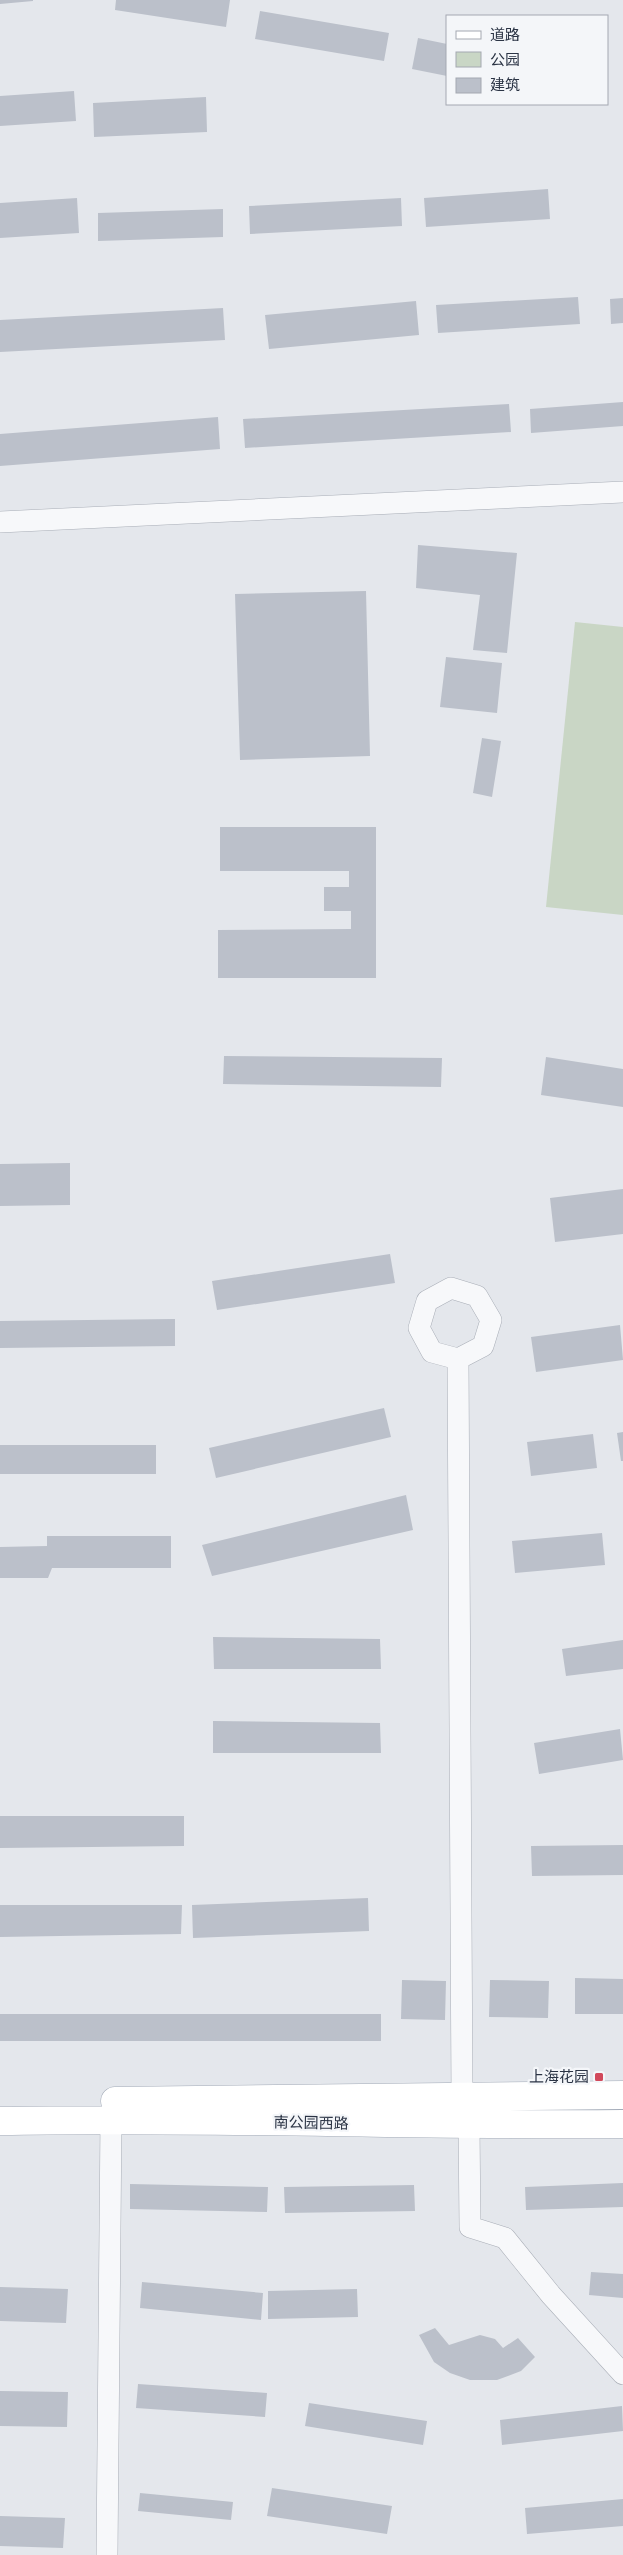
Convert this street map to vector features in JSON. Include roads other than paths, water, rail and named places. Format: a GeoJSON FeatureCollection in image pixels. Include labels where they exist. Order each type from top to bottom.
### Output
{"type":"FeatureCollection","features":[{"type":"Feature","properties":{"kind":"main road","name":"南公园西路"},"geometry":{"type":"LineString","coordinates":[[0,2102],[623,2095]]}},
{"type":"Feature","properties":{"kind":"main road","name":"南公园西路"},"geometry":{"type":"LineString","coordinates":[[0,2121],[111,2119],[469,2126],[623,2124]]}},
{"type":"Feature","properties":{"kind":"street"},"geometry":{"type":"LineString","coordinates":[[0,522],[623,492]]}},
{"type":"Feature","properties":{"kind":"street"},"geometry":{"type":"LineString","coordinates":[[458,1360],[462,2098]]}},
{"type":"Feature","properties":{"kind":"street"},"geometry":{"type":"LineString","coordinates":[[107,2555],[111,2119]]}},
{"type":"Feature","properties":{"kind":"street"},"geometry":{"type":"LineString","coordinates":[[469,2126],[470,2227],[505,2238],[551,2295],[623,2374]]}},
{"type":"Feature","properties":{"kind":"place","name":"上海花园"},"geometry":{"type":"Point","coordinates":[599,2077]}}]}
